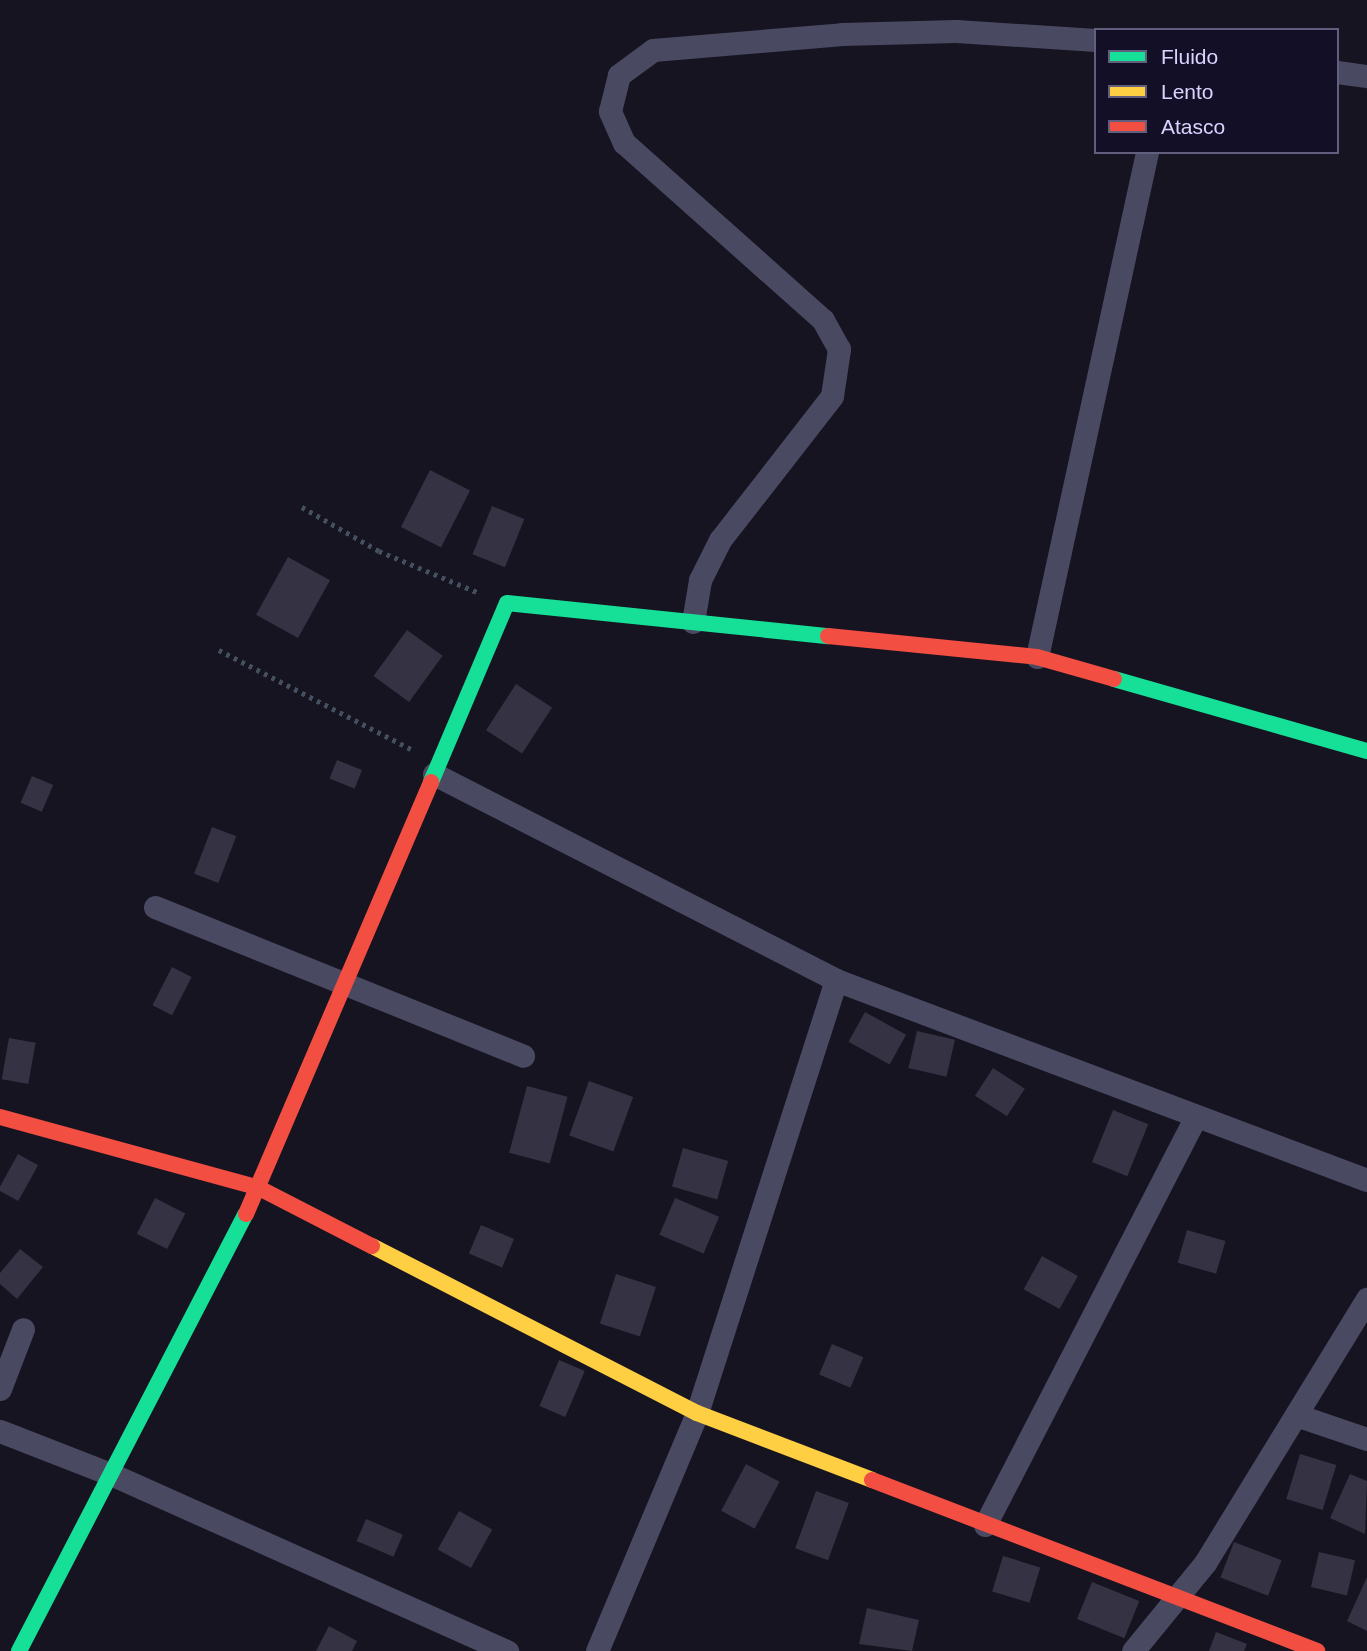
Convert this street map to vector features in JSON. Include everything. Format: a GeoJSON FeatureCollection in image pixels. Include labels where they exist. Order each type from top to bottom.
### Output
{"type":"FeatureCollection","features":[{"type":"Feature","properties":{"kind":"street"},"geometry":{"type":"LineString","coordinates":[[693,622],[708,561],[754,489],[832,396],[839,349],[823,320],[617,133],[610,100],[619,75],[653,50],[842,34],[956,31],[1094,40]]}},
{"type":"Feature","properties":{"kind":"street"},"geometry":{"type":"LineString","coordinates":[[1339,72],[1367,76]]}},
{"type":"Feature","properties":{"kind":"street"},"geometry":{"type":"LineString","coordinates":[[1037,657],[1147,154]]}},
{"type":"Feature","properties":{"kind":"street"},"geometry":{"type":"LineString","coordinates":[[19,1651],[113,1475],[259,1188],[507,603],[1037,657],[1367,751]]}},
{"type":"Feature","properties":{"kind":"street"},"geometry":{"type":"LineString","coordinates":[[434,774],[836,980],[1367,1180]]}},
{"type":"Feature","properties":{"kind":"street"},"geometry":{"type":"LineString","coordinates":[[155,907],[523,1056]]}},
{"type":"Feature","properties":{"kind":"street"},"geometry":{"type":"LineString","coordinates":[[597,1651],[697,1413],[836,980]]}},
{"type":"Feature","properties":{"kind":"street"},"geometry":{"type":"LineString","coordinates":[[985,1525],[1196,1116]]}},
{"type":"Feature","properties":{"kind":"street"},"geometry":{"type":"LineString","coordinates":[[0,1117],[259,1188],[697,1413],[1175,1599],[1317,1651]]}},
{"type":"Feature","properties":{"kind":"street"},"geometry":{"type":"LineString","coordinates":[[1133,1651],[1205,1563],[1367,1299]]}},
{"type":"Feature","properties":{"kind":"street"},"geometry":{"type":"LineString","coordinates":[[0,1389],[23,1329]]}},
{"type":"Feature","properties":{"kind":"street"},"geometry":{"type":"LineString","coordinates":[[1296,1415],[1367,1439]]}},
{"type":"Feature","properties":{"kind":"street"},"geometry":{"type":"LineString","coordinates":[[0,1431],[113,1475],[507,1651]]}},
{"type":"Feature","properties":{"kind":"path"},"geometry":{"type":"LineString","coordinates":[[302,507],[401,561],[507,603]]}},
{"type":"Feature","properties":{"kind":"path"},"geometry":{"type":"LineString","coordinates":[[219,650],[396,738],[434,774]]}},
{"type":"Feature","properties":{"kind":"building"},"geometry":{"type":"Polygon","coordinates":[[[430,470],[470,490],[441,547],[401,527],[430,470]]]}},
{"type":"Feature","properties":{"kind":"building"},"geometry":{"type":"Polygon","coordinates":[[[492,506],[524,519],[505,567],[473,554],[492,506]]]}},
{"type":"Feature","properties":{"kind":"building"},"geometry":{"type":"Polygon","coordinates":[[[288,557],[330,580],[298,638],[256,615],[288,557]]]}},
{"type":"Feature","properties":{"kind":"building"},"geometry":{"type":"Polygon","coordinates":[[[407,630],[443,656],[409,702],[373,676],[407,630]]]}},
{"type":"Feature","properties":{"kind":"building"},"geometry":{"type":"Polygon","coordinates":[[[516,684],[552,707],[522,754],[486,730],[516,684]]]}},
{"type":"Feature","properties":{"kind":"building"},"geometry":{"type":"Polygon","coordinates":[[[337,760],[362,770],[355,789],[330,779],[337,760]]]}},
{"type":"Feature","properties":{"kind":"building"},"geometry":{"type":"Polygon","coordinates":[[[32,776],[53,785],[42,812],[21,803],[32,776]]]}},
{"type":"Feature","properties":{"kind":"building"},"geometry":{"type":"Polygon","coordinates":[[[212,827],[236,836],[218,883],[194,874],[212,827]]]}},
{"type":"Feature","properties":{"kind":"building"},"geometry":{"type":"Polygon","coordinates":[[[172,967],[192,977],[172,1015],[152,1005],[172,967]]]}},
{"type":"Feature","properties":{"kind":"building"},"geometry":{"type":"Polygon","coordinates":[[[865,1012],[906,1035],[890,1065],[849,1042],[865,1012]]]}},
{"type":"Feature","properties":{"kind":"building"},"geometry":{"type":"Polygon","coordinates":[[[917,1031],[955,1040],[946,1077],[908,1068],[917,1031]]]}},
{"type":"Feature","properties":{"kind":"building"},"geometry":{"type":"Polygon","coordinates":[[[9,1038],[36,1043],[28,1084],[2,1079],[9,1038]]]}},
{"type":"Feature","properties":{"kind":"building"},"geometry":{"type":"Polygon","coordinates":[[[993,1068],[1025,1089],[1007,1116],[975,1096],[993,1068]]]}},
{"type":"Feature","properties":{"kind":"building"},"geometry":{"type":"Polygon","coordinates":[[[589,1081],[633,1097],[613,1152],[569,1136],[589,1081]]]}},
{"type":"Feature","properties":{"kind":"building"},"geometry":{"type":"Polygon","coordinates":[[[527,1086],[568,1097],[550,1164],[509,1153],[527,1086]]]}},
{"type":"Feature","properties":{"kind":"building"},"geometry":{"type":"Polygon","coordinates":[[[1113,1110],[1148,1124],[1127,1176],[1092,1162],[1113,1110]]]}},
{"type":"Feature","properties":{"kind":"building"},"geometry":{"type":"Polygon","coordinates":[[[683,1148],[728,1161],[717,1199],[672,1186],[683,1148]]]}},
{"type":"Feature","properties":{"kind":"building"},"geometry":{"type":"Polygon","coordinates":[[[18,1154],[38,1165],[18,1201],[0,1191],[18,1154]]]}},
{"type":"Feature","properties":{"kind":"building"},"geometry":{"type":"Polygon","coordinates":[[[155,1198],[185,1213],[167,1249],[137,1234],[155,1198]]]}},
{"type":"Feature","properties":{"kind":"building"},"geometry":{"type":"Polygon","coordinates":[[[675,1198],[719,1217],[704,1254],[659,1235],[675,1198]]]}},
{"type":"Feature","properties":{"kind":"building"},"geometry":{"type":"Polygon","coordinates":[[[481,1225],[514,1239],[502,1268],[469,1254],[481,1225]]]}},
{"type":"Feature","properties":{"kind":"building"},"geometry":{"type":"Polygon","coordinates":[[[1187,1230],[1225,1241],[1216,1274],[1178,1263],[1187,1230]]]}},
{"type":"Feature","properties":{"kind":"building"},"geometry":{"type":"Polygon","coordinates":[[[20,1249],[43,1267],[17,1299],[0,1284],[0,1273],[20,1249]]]}},
{"type":"Feature","properties":{"kind":"building"},"geometry":{"type":"Polygon","coordinates":[[[1042,1256],[1078,1276],[1059,1309],[1024,1289],[1042,1256]]]}},
{"type":"Feature","properties":{"kind":"building"},"geometry":{"type":"Polygon","coordinates":[[[616,1274],[656,1287],[640,1336],[600,1323],[616,1274]]]}},
{"type":"Feature","properties":{"kind":"building"},"geometry":{"type":"Polygon","coordinates":[[[832,1344],[863,1357],[850,1388],[819,1374],[832,1344]]]}},
{"type":"Feature","properties":{"kind":"building"},"geometry":{"type":"Polygon","coordinates":[[[559,1360],[585,1371],[565,1417],[539,1406],[559,1360]]]}},
{"type":"Feature","properties":{"kind":"building"},"geometry":{"type":"Polygon","coordinates":[[[1300,1454],[1336,1465],[1323,1510],[1286,1499],[1300,1454]]]}},
{"type":"Feature","properties":{"kind":"building"},"geometry":{"type":"Polygon","coordinates":[[[746,1464],[780,1482],[755,1529],[721,1511],[746,1464]]]}},
{"type":"Feature","properties":{"kind":"building"},"geometry":{"type":"Polygon","coordinates":[[[1350,1474],[1367,1481],[1365,1534],[1330,1518],[1350,1474]]]}},
{"type":"Feature","properties":{"kind":"building"},"geometry":{"type":"Polygon","coordinates":[[[816,1491],[849,1503],[828,1560],[795,1548],[816,1491]]]}},
{"type":"Feature","properties":{"kind":"building"},"geometry":{"type":"Polygon","coordinates":[[[459,1511],[492,1529],[471,1568],[438,1549],[459,1511]]]}},
{"type":"Feature","properties":{"kind":"building"},"geometry":{"type":"Polygon","coordinates":[[[366,1519],[403,1535],[393,1557],[357,1541],[366,1519]]]}},
{"type":"Feature","properties":{"kind":"building"},"geometry":{"type":"Polygon","coordinates":[[[1234,1542],[1282,1560],[1268,1596],[1220,1577],[1234,1542]]]}},
{"type":"Feature","properties":{"kind":"building"},"geometry":{"type":"Polygon","coordinates":[[[1319,1552],[1355,1560],[1347,1595],[1311,1587],[1319,1552]]]}},
{"type":"Feature","properties":{"kind":"building"},"geometry":{"type":"Polygon","coordinates":[[[1003,1556],[1040,1567],[1029,1603],[992,1591],[1003,1556]]]}},
{"type":"Feature","properties":{"kind":"building"},"geometry":{"type":"Polygon","coordinates":[[[1367,1577],[1367,1631],[1347,1621],[1367,1577]]]}},
{"type":"Feature","properties":{"kind":"building"},"geometry":{"type":"Polygon","coordinates":[[[1092,1582],[1139,1601],[1124,1638],[1077,1619],[1092,1582]]]}},
{"type":"Feature","properties":{"kind":"building"},"geometry":{"type":"Polygon","coordinates":[[[867,1608],[919,1620],[912,1651],[859,1644],[867,1608]]]}},
{"type":"Feature","properties":{"kind":"building"},"geometry":{"type":"Polygon","coordinates":[[[329,1626],[357,1641],[352,1651],[316,1651],[329,1626]]]}},
{"type":"Feature","properties":{"kind":"building"},"geometry":{"type":"Polygon","coordinates":[[[1216,1632],[1247,1644],[1244,1651],[1209,1651],[1216,1632]]]}},
{"type":"Feature","properties":{"kind":"traffic: fast"},"geometry":{"type":"LineString","coordinates":[[431,782],[507,603],[828,636]]}},
{"type":"Feature","properties":{"kind":"traffic: fast"},"geometry":{"type":"LineString","coordinates":[[1114,679],[1367,751]]}},
{"type":"Feature","properties":{"kind":"traffic: fast"},"geometry":{"type":"LineString","coordinates":[[19,1651],[246,1214]]}},
{"type":"Feature","properties":{"kind":"traffic: slow"},"geometry":{"type":"LineString","coordinates":[[372,1246],[697,1413],[872,1480]]}},
{"type":"Feature","properties":{"kind":"traffic: jam"},"geometry":{"type":"LineString","coordinates":[[828,636],[1037,657],[1114,679]]}},
{"type":"Feature","properties":{"kind":"traffic: jam"},"geometry":{"type":"LineString","coordinates":[[246,1214],[431,782]]}},
{"type":"Feature","properties":{"kind":"traffic: jam"},"geometry":{"type":"LineString","coordinates":[[0,1117],[259,1188],[372,1246]]}},
{"type":"Feature","properties":{"kind":"traffic: jam"},"geometry":{"type":"LineString","coordinates":[[872,1480],[1317,1651]]}}]}
